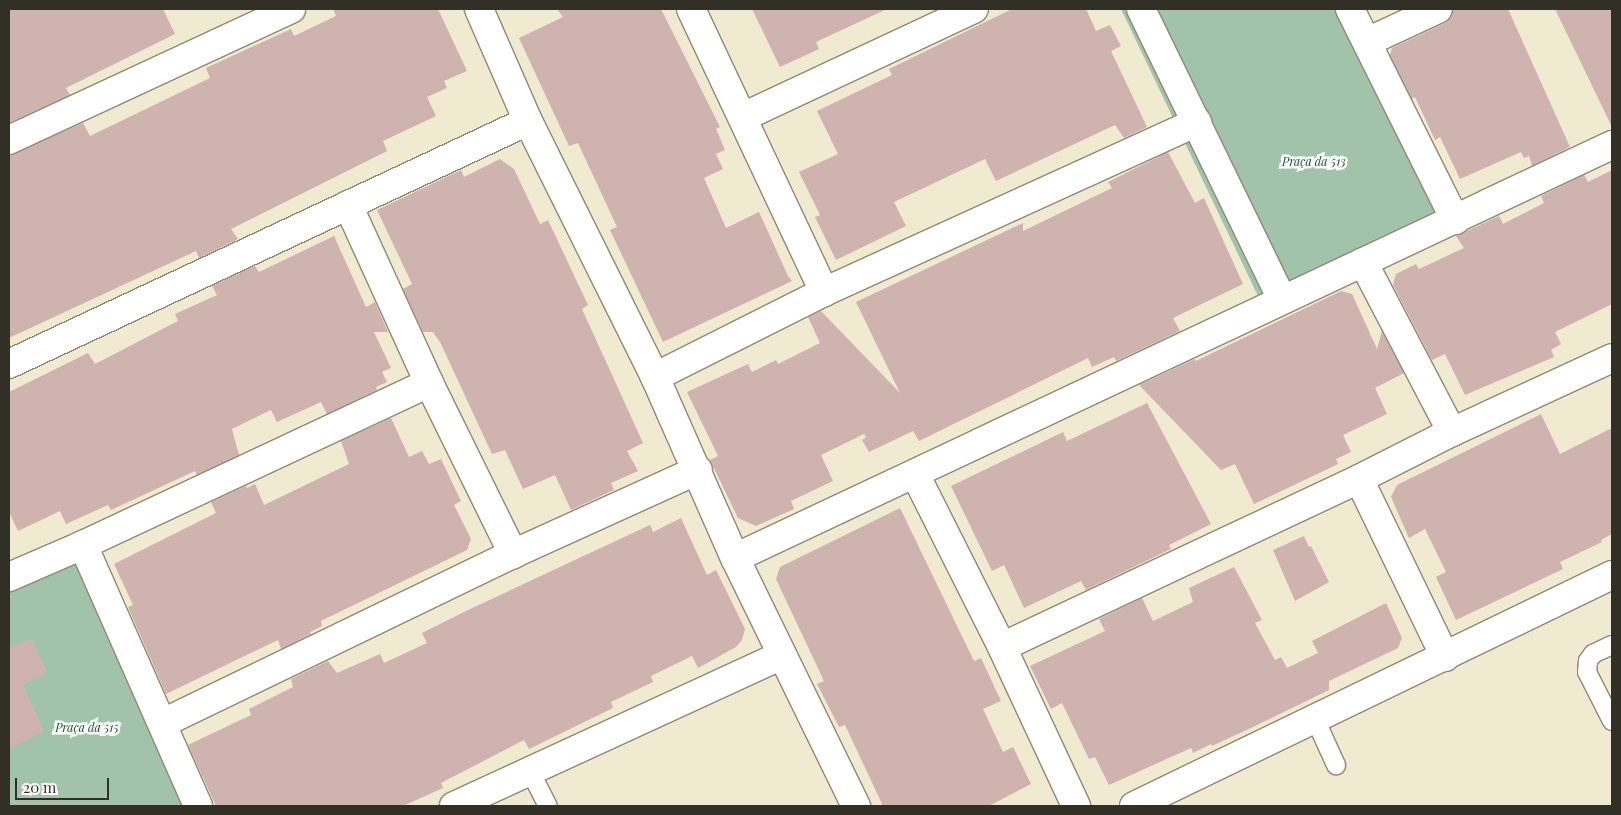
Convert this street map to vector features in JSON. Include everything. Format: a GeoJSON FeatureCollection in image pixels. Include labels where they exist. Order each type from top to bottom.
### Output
{"type":"FeatureCollection","features":[{"type":"Feature","properties":{"kind":"street"},"geometry":{"type":"LineString","coordinates":[[9,140],[258,16],[291,9]]}},
{"type":"Feature","properties":{"kind":"street"},"geometry":{"type":"LineString","coordinates":[[691,9],[824,292]]}},
{"type":"Feature","properties":{"kind":"street"},"geometry":{"type":"LineString","coordinates":[[743,117],[974,9]]}},
{"type":"Feature","properties":{"kind":"street"},"geometry":{"type":"LineString","coordinates":[[1141,9],[1282,300]]}},
{"type":"Feature","properties":{"kind":"street"},"geometry":{"type":"LineString","coordinates":[[1350,9],[1455,220]]}},
{"type":"Feature","properties":{"kind":"street"},"geometry":{"type":"LineString","coordinates":[[1367,42],[1438,9]]}},
{"type":"Feature","properties":{"kind":"street"},"geometry":{"type":"LineString","coordinates":[[487,11],[528,121],[655,377],[698,470],[735,558],[856,806]]}},
{"type":"Feature","properties":{"kind":"street"},"geometry":{"type":"LineString","coordinates":[[9,364],[528,121]]}},
{"type":"Feature","properties":{"kind":"street"},"geometry":{"type":"LineString","coordinates":[[655,377],[824,292],[1196,122]]}},
{"type":"Feature","properties":{"kind":"street"},"geometry":{"type":"LineString","coordinates":[[735,558],[1612,145]]}},
{"type":"Feature","properties":{"kind":"street"},"geometry":{"type":"LineString","coordinates":[[348,205],[429,383],[513,554]]}},
{"type":"Feature","properties":{"kind":"street"},"geometry":{"type":"LineString","coordinates":[[1363,262],[1452,432]]}},
{"type":"Feature","properties":{"kind":"street"},"geometry":{"type":"LineString","coordinates":[[1002,648],[1359,479],[1452,432],[1612,358]]}},
{"type":"Feature","properties":{"kind":"street"},"geometry":{"type":"LineString","coordinates":[[9,577],[83,545],[429,383]]}},
{"type":"Feature","properties":{"kind":"street"},"geometry":{"type":"LineString","coordinates":[[163,723],[513,554],[698,470]]}},
{"type":"Feature","properties":{"kind":"street"},"geometry":{"type":"LineString","coordinates":[[915,474],[1002,648],[1076,806]]}},
{"type":"Feature","properties":{"kind":"street"},"geometry":{"type":"LineString","coordinates":[[1359,479],[1445,657]]}},
{"type":"Feature","properties":{"kind":"street"},"geometry":{"type":"LineString","coordinates":[[83,545],[198,806]]}},
{"type":"Feature","properties":{"kind":"street"},"geometry":{"type":"LineString","coordinates":[[1134,806],[1612,575]]}},
{"type":"Feature","properties":{"kind":"street"},"geometry":{"type":"LineString","coordinates":[[454,806],[782,655]]}},
{"type":"Feature","properties":{"kind":"lane"},"geometry":{"type":"LineString","coordinates":[[1612,646],[1593,654],[1588,661],[1587,672],[1612,721]]}},
{"type":"Feature","properties":{"kind":"lane"},"geometry":{"type":"LineString","coordinates":[[1315,719],[1336,765]]}},
{"type":"Feature","properties":{"kind":"lane"},"geometry":{"type":"LineString","coordinates":[[530,771],[548,806]]}},
{"type":"Feature","properties":{"kind":"green space","name":"Praça da 513"},"geometry":{"type":"Polygon","coordinates":[[[1121,9],[1360,9],[1468,229],[1269,319],[1121,9]]]}},
{"type":"Feature","properties":{"kind":"green space","name":"Praça da 515"},"geometry":{"type":"Polygon","coordinates":[[[84,538],[211,806],[9,806],[9,571],[84,538]]]}},
{"type":"Feature","properties":{"kind":"building"},"geometry":{"type":"Polygon","coordinates":[[[9,9],[163,9],[175,34],[66,88],[70,95],[9,123],[9,9]]]}},
{"type":"Feature","properties":{"kind":"building"},"geometry":{"type":"Polygon","coordinates":[[[333,9],[438,9],[467,71],[444,81],[447,88],[427,97],[436,116],[383,141],[387,151],[231,229],[238,239],[199,258],[196,251],[9,338],[9,155],[83,123],[90,136],[210,78],[206,68],[291,29],[294,36],[336,16],[333,9]]]}},
{"type":"Feature","properties":{"kind":"building"},"geometry":{"type":"Polygon","coordinates":[[[557,9],[661,9],[720,127],[716,129],[725,150],[716,154],[723,169],[704,178],[726,228],[759,212],[792,281],[663,342],[610,230],[617,227],[578,143],[569,146],[519,38],[563,17],[557,9]]]}},
{"type":"Feature","properties":{"kind":"building"},"geometry":{"type":"Polygon","coordinates":[[[752,9],[887,9],[816,42],[819,49],[780,67],[752,9]]]}},
{"type":"Feature","properties":{"kind":"building"},"geometry":{"type":"Polygon","coordinates":[[[1012,9],[1086,9],[1096,31],[1110,25],[1121,46],[1111,51],[1147,127],[1124,138],[1115,125],[996,181],[985,159],[894,202],[906,226],[836,260],[815,217],[820,215],[799,172],[838,154],[817,111],[892,75],[889,69],[1012,9]]]}},
{"type":"Feature","properties":{"kind":"building"},"geometry":{"type":"Polygon","coordinates":[[[1453,9],[1508,9],[1570,147],[1532,166],[1529,156],[1524,158],[1521,152],[1460,179],[1440,137],[1435,140],[1415,97],[1412,99],[1390,55],[1392,48],[1445,23],[1451,18],[1453,9]]]}},
{"type":"Feature","properties":{"kind":"building"},"geometry":{"type":"Polygon","coordinates":[[[1555,9],[1612,9],[1612,127],[1555,9]]]}},
{"type":"Feature","properties":{"kind":"building"},"geometry":{"type":"Polygon","coordinates":[[[1168,152],[1195,203],[1204,198],[1243,284],[1173,318],[1180,331],[1116,361],[1114,357],[1092,367],[1088,358],[919,441],[913,431],[869,452],[862,440],[866,437],[864,434],[821,455],[833,481],[791,501],[794,509],[756,526],[738,518],[710,460],[718,456],[687,392],[748,364],[752,372],[776,360],[778,364],[820,343],[808,317],[821,311],[900,393],[856,302],[1023,223],[1023,231],[1112,188],[1108,182],[1168,152]]]}},
{"type":"Feature","properties":{"kind":"building"},"geometry":{"type":"Polygon","coordinates":[[[500,159],[514,169],[540,224],[548,220],[588,305],[582,309],[643,443],[627,451],[638,471],[611,483],[614,490],[571,510],[555,475],[523,489],[505,450],[492,454],[441,344],[433,332],[423,332],[403,289],[412,284],[377,210],[461,170],[464,177],[500,159]]]}},
{"type":"Feature","properties":{"kind":"building"},"geometry":{"type":"Polygon","coordinates":[[[1612,170],[1612,304],[1555,332],[1561,344],[1551,350],[1554,357],[1465,395],[1445,354],[1432,360],[1393,285],[1396,274],[1416,264],[1419,269],[1464,248],[1456,236],[1499,216],[1503,224],[1544,203],[1541,196],[1584,175],[1588,182],[1612,170]]]}},
{"type":"Feature","properties":{"kind":"building"},"geometry":{"type":"Polygon","coordinates":[[[334,236],[366,307],[375,302],[388,332],[374,332],[391,368],[382,372],[387,382],[376,387],[377,390],[327,414],[321,402],[277,422],[271,410],[232,429],[239,455],[197,475],[195,471],[111,510],[108,505],[66,524],[60,511],[18,531],[9,512],[9,392],[88,353],[95,364],[178,321],[175,314],[217,295],[212,286],[255,266],[259,272],[334,236]]]}},
{"type":"Feature","properties":{"kind":"building"},"geometry":{"type":"Polygon","coordinates":[[[1341,291],[1352,294],[1377,349],[1382,331],[1404,373],[1375,388],[1387,414],[1343,435],[1351,452],[1336,459],[1338,464],[1254,504],[1235,464],[1221,470],[1139,385],[1195,359],[1196,361],[1341,291]]]}},
{"type":"Feature","properties":{"kind":"building"},"geometry":{"type":"Polygon","coordinates":[[[1147,403],[1211,524],[1169,545],[1171,549],[1086,590],[1081,581],[1024,608],[1004,565],[992,571],[951,486],[1063,432],[1067,441],[1147,403]]]}},
{"type":"Feature","properties":{"kind":"building"},"geometry":{"type":"Polygon","coordinates":[[[1541,414],[1560,454],[1612,428],[1612,534],[1601,540],[1602,542],[1560,562],[1563,569],[1456,620],[1436,577],[1446,572],[1425,529],[1409,538],[1391,497],[1397,485],[1541,414]]]}},
{"type":"Feature","properties":{"kind":"building"},"geometry":{"type":"Polygon","coordinates":[[[391,418],[409,457],[422,451],[429,464],[441,459],[461,501],[454,505],[471,539],[467,550],[321,621],[322,626],[310,632],[311,634],[281,649],[278,640],[166,694],[128,607],[133,605],[114,564],[216,513],[211,502],[246,486],[247,488],[255,484],[264,505],[349,464],[341,441],[391,418]]]}},
{"type":"Feature","properties":{"kind":"building"},"geometry":{"type":"Polygon","coordinates":[[[900,508],[974,661],[981,658],[1001,701],[983,709],[1003,752],[1013,747],[1031,784],[989,806],[883,806],[845,725],[839,727],[817,684],[824,681],[776,579],[780,567],[900,508]]]}},
{"type":"Feature","properties":{"kind":"building"},"geometry":{"type":"Polygon","coordinates":[[[681,518],[707,575],[716,570],[745,629],[742,640],[736,647],[698,668],[692,656],[651,676],[653,682],[611,702],[613,708],[529,749],[524,740],[441,783],[443,788],[403,806],[216,806],[188,745],[251,715],[249,709],[293,687],[291,679],[328,661],[337,673],[380,654],[384,663],[427,643],[422,633],[468,610],[650,525],[653,532],[681,518]]]}},
{"type":"Feature","properties":{"kind":"building"},"geometry":{"type":"Polygon","coordinates":[[[1304,536],[1329,582],[1295,601],[1273,550],[1304,536]]]}},
{"type":"Feature","properties":{"kind":"building"},"geometry":{"type":"Polygon","coordinates":[[[1234,567],[1262,620],[1255,623],[1275,660],[1281,657],[1287,668],[1318,653],[1312,641],[1386,603],[1402,638],[1398,648],[1329,681],[1329,690],[1255,726],[1193,753],[1191,748],[1109,785],[1095,757],[1089,759],[1062,703],[1051,709],[1030,666],[1105,631],[1099,619],[1142,598],[1153,621],[1193,602],[1189,588],[1234,567]]]}},
{"type":"Feature","properties":{"kind":"building"},"geometry":{"type":"Polygon","coordinates":[[[31,639],[48,672],[23,685],[44,731],[9,749],[9,648],[31,639]]]}}]}
